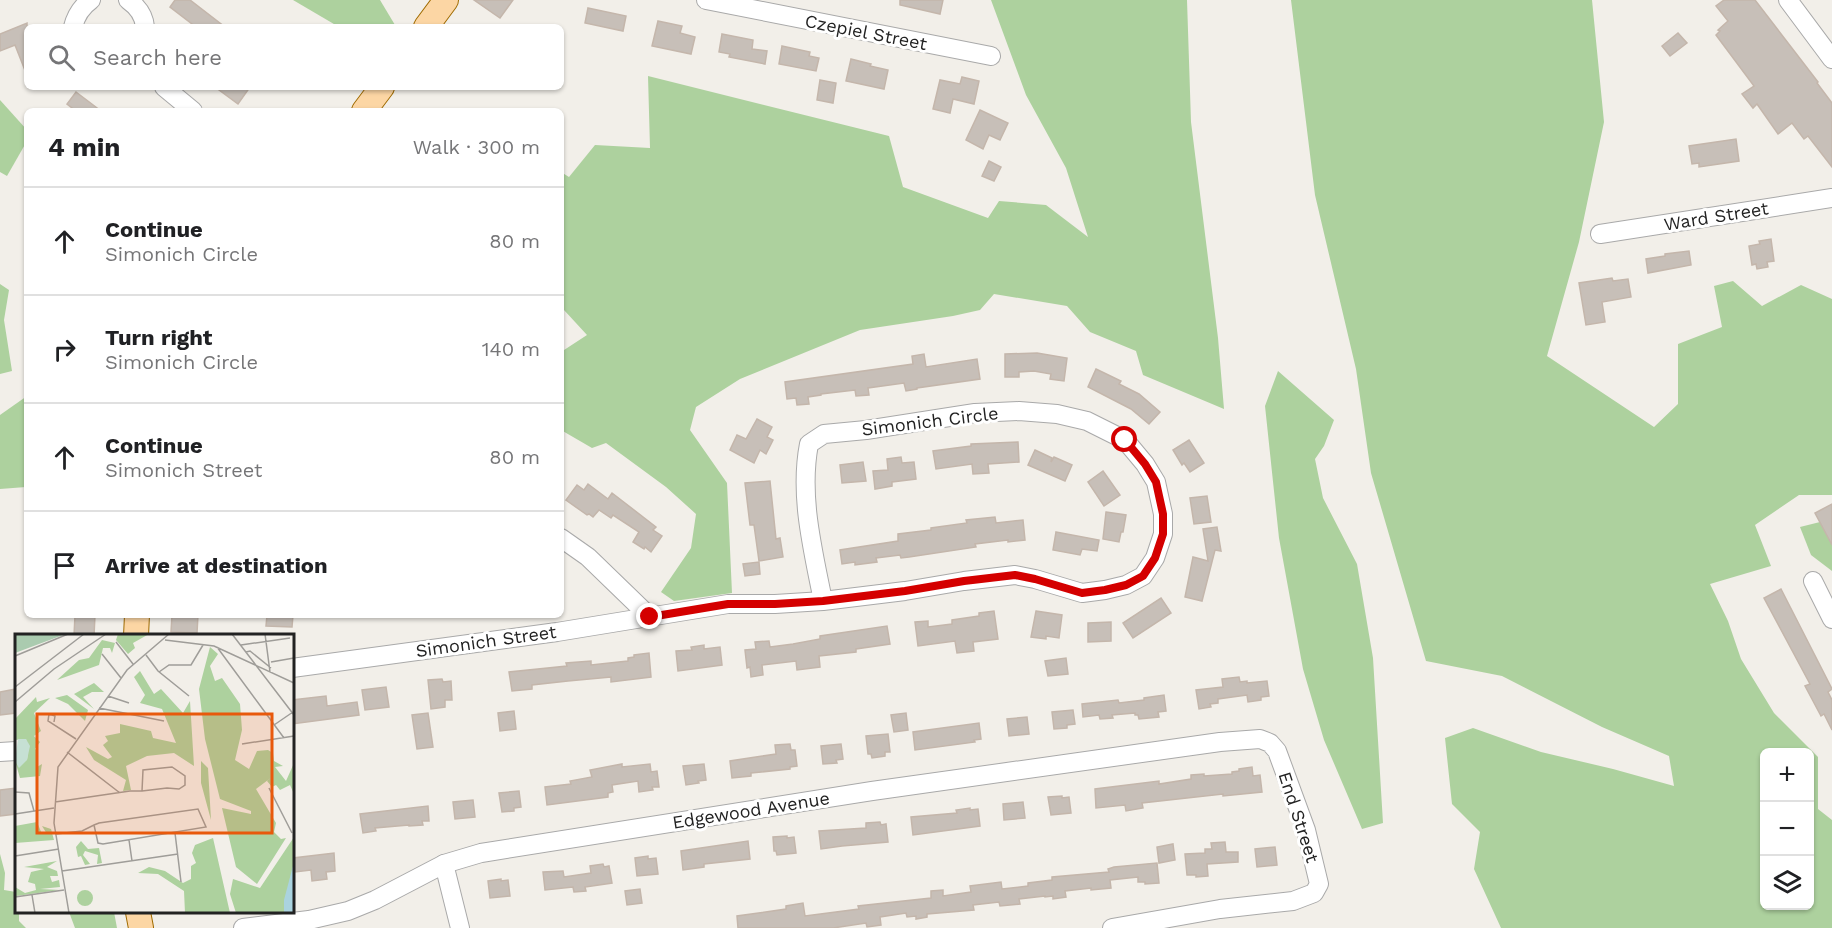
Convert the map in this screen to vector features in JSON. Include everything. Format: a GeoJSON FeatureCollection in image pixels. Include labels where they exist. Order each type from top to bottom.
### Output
{"type":"FeatureCollection","features":[{"type":"Feature","properties":{"kind":"main road"},"geometry":{"type":"LineString","coordinates":[[428,24],[447,0]]}},
{"type":"Feature","properties":{"kind":"main road"},"geometry":{"type":"LineString","coordinates":[[366,108],[380,90]]}},
{"type":"Feature","properties":{"kind":"main road"},"geometry":{"type":"LineString","coordinates":[[136,618],[136,634]]}},
{"type":"Feature","properties":{"kind":"main road"},"geometry":{"type":"LineString","coordinates":[[138,913],[141,928]]}},
{"type":"Feature","properties":{"kind":"street"},"geometry":{"type":"LineString","coordinates":[[75,24],[78,13],[91,0]]}},
{"type":"Feature","properties":{"kind":"street"},"geometry":{"type":"LineString","coordinates":[[128,0],[141,13],[144,24]]}},
{"type":"Feature","properties":{"kind":"street","name":"Czepiel Street"},"geometry":{"type":"LineString","coordinates":[[706,0],[991,56]]}},
{"type":"Feature","properties":{"kind":"street"},"geometry":{"type":"LineString","coordinates":[[1788,0],[1832,59]]}},
{"type":"Feature","properties":{"kind":"street"},"geometry":{"type":"LineString","coordinates":[[168,90],[189,108]]}},
{"type":"Feature","properties":{"kind":"street","name":"Ward Street"},"geometry":{"type":"LineString","coordinates":[[1600,234],[1832,198]]}},
{"type":"Feature","properties":{"kind":"street","name":"Simonich Circle"},"geometry":{"type":"LineString","coordinates":[[1019,411],[1056,414],[1087,422],[1125,440],[1145,464],[1156,482],[1163,514],[1163,534],[1155,558],[1143,576],[1126,585],[1082,593],[1015,575],[823,601],[810,531],[806,461],[809,444],[824,434],[866,430],[975,413],[1019,411]]}},
{"type":"Feature","properties":{"kind":"street"},"geometry":{"type":"LineString","coordinates":[[564,540],[588,556],[650,617]]}},
{"type":"Feature","properties":{"kind":"street"},"geometry":{"type":"LineString","coordinates":[[1813,581],[1832,619]]}},
{"type":"Feature","properties":{"kind":"street","name":"Simonich Street"},"geometry":{"type":"LineString","coordinates":[[294,668],[556,632],[728,604],[823,601]]}},
{"type":"Feature","properties":{"kind":"street","name":"Edgewood Avenue"},"geometry":{"type":"LineString","coordinates":[[243,928],[309,920],[348,911],[375,900],[444,864],[481,853],[872,791],[1220,742],[1260,739],[1270,743]]}},
{"type":"Feature","properties":{"kind":"street","name":"End Street"},"geometry":{"type":"LineString","coordinates":[[1112,928],[1220,909],[1293,901],[1314,893],[1319,884],[1306,830],[1277,751],[1270,743]]}},
{"type":"Feature","properties":{"kind":"street"},"geometry":{"type":"LineString","coordinates":[[0,752],[15,750]]}},
{"type":"Feature","properties":{"kind":"street"},"geometry":{"type":"LineString","coordinates":[[444,864],[460,928]]}},
{"type":"Feature","properties":{"kind":"green space"},"geometry":{"type":"Polygon","coordinates":[[[293,0],[380,0],[394,24],[334,24],[293,0]]]}},
{"type":"Feature","properties":{"kind":"green space"},"geometry":{"type":"Polygon","coordinates":[[[991,0],[1187,0],[1191,122],[1218,338],[1224,409],[1143,375],[1136,351],[1090,332],[1067,306],[994,294],[980,310],[860,330],[740,379],[696,407],[690,430],[727,483],[732,593],[674,601],[661,592],[691,548],[696,514],[666,487],[606,443],[592,448],[564,432],[564,350],[587,335],[564,310],[564,174],[569,177],[595,145],[650,148],[648,76],[889,136],[903,187],[988,218],[999,201],[1046,205],[1088,237],[1066,168],[1026,95],[991,0]]]}},
{"type":"Feature","properties":{"kind":"green space"},"geometry":{"type":"Polygon","coordinates":[[[1291,0],[1592,0],[1604,122],[1579,242],[1547,356],[1654,427],[1678,404],[1678,344],[1722,327],[1714,286],[1733,281],[1762,306],[1801,285],[1832,299],[1832,495],[1799,495],[1755,525],[1771,566],[1710,584],[1728,621],[1741,659],[1774,713],[1809,748],[1760,748],[1760,910],[1814,910],[1814,753],[1818,757],[1818,809],[1832,820],[1832,928],[1501,928],[1474,869],[1480,832],[1452,804],[1445,738],[1473,728],[1541,752],[1674,786],[1669,756],[1602,727],[1502,676],[1426,661],[1371,473],[1356,369],[1315,195],[1291,0]]]}},
{"type":"Feature","properties":{"kind":"green space"},"geometry":{"type":"Polygon","coordinates":[[[0,100],[24,127],[24,146],[7,176],[0,172],[0,100]]]}},
{"type":"Feature","properties":{"kind":"green space"},"geometry":{"type":"Polygon","coordinates":[[[0,284],[9,290],[4,320],[12,371],[0,374],[0,284]]]}},
{"type":"Feature","properties":{"kind":"green space"},"geometry":{"type":"Polygon","coordinates":[[[1278,371],[1334,420],[1324,446],[1315,459],[1323,498],[1357,564],[1373,658],[1383,823],[1362,829],[1324,740],[1303,669],[1279,538],[1265,406],[1278,371]]]}},
{"type":"Feature","properties":{"kind":"green space"},"geometry":{"type":"Polygon","coordinates":[[[24,398],[24,487],[0,489],[0,415],[24,398]]]}},
{"type":"Feature","properties":{"kind":"green space"},"geometry":{"type":"Polygon","coordinates":[[[1832,519],[1832,571],[1811,555],[1800,527],[1832,519]]]}},
{"type":"Feature","properties":{"kind":"green space"},"geometry":{"type":"Polygon","coordinates":[[[0,854],[5,873],[4,890],[15,892],[15,913],[19,913],[19,921],[26,928],[0,928],[0,854]]]}},
{"type":"Feature","properties":{"kind":"green space"},"geometry":{"type":"Polygon","coordinates":[[[69,913],[114,913],[117,928],[75,928],[69,913]]]}},
{"type":"Feature","properties":{"kind":"building"},"geometry":{"type":"Polygon","coordinates":[[[175,0],[190,0],[221,24],[192,24],[170,7],[175,0]]]}},
{"type":"Feature","properties":{"kind":"building"},"geometry":{"type":"Polygon","coordinates":[[[474,0],[513,0],[500,18],[474,0]]]}},
{"type":"Feature","properties":{"kind":"building"},"geometry":{"type":"Polygon","coordinates":[[[900,0],[943,0],[940,14],[900,5],[900,0]]]}},
{"type":"Feature","properties":{"kind":"building"},"geometry":{"type":"Polygon","coordinates":[[[1724,0],[1755,0],[1832,103],[1832,167],[1808,136],[1804,139],[1792,123],[1778,134],[1757,104],[1753,108],[1742,94],[1754,86],[1716,35],[1728,21],[1716,6],[1724,0]]]}},
{"type":"Feature","properties":{"kind":"building"},"geometry":{"type":"Polygon","coordinates":[[[588,8],[626,16],[623,31],[585,23],[588,8]]]}},
{"type":"Feature","properties":{"kind":"building"},"geometry":{"type":"Polygon","coordinates":[[[658,21],[682,26],[680,33],[695,37],[691,54],[652,46],[658,21]]]}},
{"type":"Feature","properties":{"kind":"building"},"geometry":{"type":"Polygon","coordinates":[[[24,24],[24,68],[15,45],[0,51],[0,34],[24,24]]]}},
{"type":"Feature","properties":{"kind":"building"},"geometry":{"type":"Polygon","coordinates":[[[1678,33],[1687,43],[1670,56],[1662,46],[1678,33]]]}},
{"type":"Feature","properties":{"kind":"building"},"geometry":{"type":"Polygon","coordinates":[[[722,34],[753,40],[752,49],[767,51],[765,64],[729,57],[730,54],[719,52],[722,34]]]}},
{"type":"Feature","properties":{"kind":"building"},"geometry":{"type":"Polygon","coordinates":[[[782,46],[810,52],[809,56],[819,58],[816,71],[779,64],[782,46]]]}},
{"type":"Feature","properties":{"kind":"building"},"geometry":{"type":"Polygon","coordinates":[[[851,59],[888,70],[884,89],[846,81],[851,59]]]}},
{"type":"Feature","properties":{"kind":"building"},"geometry":{"type":"Polygon","coordinates":[[[962,77],[979,81],[974,104],[953,99],[950,113],[933,109],[940,80],[960,84],[962,77]]]}},
{"type":"Feature","properties":{"kind":"building"},"geometry":{"type":"Polygon","coordinates":[[[820,80],[836,83],[833,103],[817,100],[820,80]]]}},
{"type":"Feature","properties":{"kind":"building"},"geometry":{"type":"Polygon","coordinates":[[[219,90],[248,90],[238,104],[219,90]]]}},
{"type":"Feature","properties":{"kind":"building"},"geometry":{"type":"Polygon","coordinates":[[[76,92],[97,108],[72,108],[67,104],[76,92]]]}},
{"type":"Feature","properties":{"kind":"building"},"geometry":{"type":"Polygon","coordinates":[[[980,110],[1008,123],[1000,140],[989,135],[983,149],[966,140],[980,110]]]}},
{"type":"Feature","properties":{"kind":"building"},"geometry":{"type":"Polygon","coordinates":[[[1736,139],[1739,161],[1699,167],[1699,163],[1692,164],[1689,146],[1736,139]]]}},
{"type":"Feature","properties":{"kind":"building"},"geometry":{"type":"Polygon","coordinates":[[[989,161],[1001,167],[994,181],[982,176],[989,161]]]}},
{"type":"Feature","properties":{"kind":"building"},"geometry":{"type":"Polygon","coordinates":[[[1771,239],[1774,261],[1767,262],[1768,267],[1757,269],[1756,264],[1752,265],[1749,246],[1771,239]]]}},
{"type":"Feature","properties":{"kind":"building"},"geometry":{"type":"Polygon","coordinates":[[[1689,251],[1691,265],[1648,273],[1646,259],[1689,251]]]}},
{"type":"Feature","properties":{"kind":"building"},"geometry":{"type":"Polygon","coordinates":[[[1612,278],[1613,281],[1628,279],[1631,297],[1602,302],[1605,322],[1586,325],[1579,283],[1612,278]]]}},
{"type":"Feature","properties":{"kind":"building"},"geometry":{"type":"Polygon","coordinates":[[[1037,353],[1067,358],[1064,381],[1050,379],[1051,374],[1034,371],[1019,372],[1019,377],[1005,377],[1005,354],[1037,353]]]}},
{"type":"Feature","properties":{"kind":"building"},"geometry":{"type":"Polygon","coordinates":[[[924,354],[926,367],[977,359],[980,379],[906,391],[904,383],[868,388],[869,395],[856,396],[855,390],[821,394],[808,397],[809,404],[797,405],[796,398],[787,399],[785,382],[913,364],[912,356],[924,354]]]}},
{"type":"Feature","properties":{"kind":"building"},"geometry":{"type":"Polygon","coordinates":[[[1096,369],[1121,381],[1119,384],[1139,394],[1160,412],[1149,424],[1131,409],[1088,387],[1096,369]]]}},
{"type":"Feature","properties":{"kind":"building"},"geometry":{"type":"Polygon","coordinates":[[[757,419],[772,427],[767,437],[773,440],[766,454],[760,450],[754,463],[730,450],[737,435],[746,439],[757,419]]]}},
{"type":"Feature","properties":{"kind":"building"},"geometry":{"type":"Polygon","coordinates":[[[1189,440],[1204,463],[1190,472],[1184,463],[1182,465],[1173,450],[1189,440]]]}},
{"type":"Feature","properties":{"kind":"building"},"geometry":{"type":"Polygon","coordinates":[[[1018,442],[1019,462],[988,464],[989,473],[973,474],[972,464],[936,469],[933,451],[971,446],[971,444],[1018,442]]]}},
{"type":"Feature","properties":{"kind":"building"},"geometry":{"type":"Polygon","coordinates":[[[1035,450],[1052,458],[1051,462],[1054,457],[1072,465],[1065,481],[1028,465],[1035,450]]]}},
{"type":"Feature","properties":{"kind":"building"},"geometry":{"type":"Polygon","coordinates":[[[901,457],[902,463],[914,462],[916,479],[892,482],[892,486],[875,489],[873,471],[888,470],[887,459],[901,457]]]}},
{"type":"Feature","properties":{"kind":"building"},"geometry":{"type":"Polygon","coordinates":[[[863,462],[866,481],[842,483],[840,465],[863,462]]]}},
{"type":"Feature","properties":{"kind":"building"},"geometry":{"type":"Polygon","coordinates":[[[1103,471],[1120,495],[1104,506],[1088,482],[1103,471]]]}},
{"type":"Feature","properties":{"kind":"building"},"geometry":{"type":"Polygon","coordinates":[[[770,481],[776,539],[780,538],[783,557],[759,561],[754,525],[750,525],[745,483],[770,481]]]}},
{"type":"Feature","properties":{"kind":"building"},"geometry":{"type":"Polygon","coordinates":[[[588,484],[608,499],[612,493],[656,527],[653,530],[662,536],[651,552],[633,542],[639,532],[613,515],[611,518],[599,510],[593,517],[566,500],[577,485],[584,490],[588,484]]]}},
{"type":"Feature","properties":{"kind":"building"},"geometry":{"type":"Polygon","coordinates":[[[1207,496],[1211,522],[1194,524],[1190,498],[1207,496]]]}},
{"type":"Feature","properties":{"kind":"building"},"geometry":{"type":"Polygon","coordinates":[[[1832,504],[1832,545],[1815,513],[1832,504]]]}},
{"type":"Feature","properties":{"kind":"building"},"geometry":{"type":"Polygon","coordinates":[[[1106,512],[1126,515],[1119,542],[1103,539],[1106,512]]]}},
{"type":"Feature","properties":{"kind":"building"},"geometry":{"type":"Polygon","coordinates":[[[995,517],[996,523],[1023,520],[1025,540],[975,544],[976,547],[901,558],[900,555],[876,558],[877,562],[855,565],[855,562],[842,564],[840,550],[898,541],[898,534],[967,523],[966,520],[995,517]]]}},
{"type":"Feature","properties":{"kind":"building"},"geometry":{"type":"Polygon","coordinates":[[[1217,527],[1221,551],[1215,550],[1202,601],[1185,597],[1193,557],[1208,561],[1203,529],[1217,527]]]}},
{"type":"Feature","properties":{"kind":"building"},"geometry":{"type":"Polygon","coordinates":[[[1056,532],[1099,540],[1097,551],[1082,549],[1080,555],[1053,550],[1056,532]]]}},
{"type":"Feature","properties":{"kind":"building"},"geometry":{"type":"Polygon","coordinates":[[[759,562],[760,574],[745,576],[743,564],[759,562]]]}},
{"type":"Feature","properties":{"kind":"building"},"geometry":{"type":"Polygon","coordinates":[[[1781,589],[1832,689],[1828,692],[1832,700],[1832,730],[1824,714],[1821,716],[1805,686],[1810,684],[1764,598],[1781,589]]]}},
{"type":"Feature","properties":{"kind":"building"},"geometry":{"type":"Polygon","coordinates":[[[1161,598],[1171,613],[1133,638],[1123,623],[1161,598]]]}},
{"type":"Feature","properties":{"kind":"building"},"geometry":{"type":"Polygon","coordinates":[[[994,611],[998,639],[973,642],[974,651],[957,653],[955,641],[918,646],[915,622],[928,621],[928,627],[952,624],[952,620],[994,611]]]}},
{"type":"Feature","properties":{"kind":"building"},"geometry":{"type":"Polygon","coordinates":[[[1036,611],[1062,615],[1059,638],[1031,637],[1036,611]]]}},
{"type":"Feature","properties":{"kind":"building"},"geometry":{"type":"Polygon","coordinates":[[[75,618],[95,618],[94,634],[74,634],[75,618]]]}},
{"type":"Feature","properties":{"kind":"building"},"geometry":{"type":"Polygon","coordinates":[[[172,618],[198,618],[197,633],[171,632],[172,618]]]}},
{"type":"Feature","properties":{"kind":"building"},"geometry":{"type":"Polygon","coordinates":[[[267,618],[293,618],[292,627],[266,626],[267,618]]]}},
{"type":"Feature","properties":{"kind":"building"},"geometry":{"type":"Polygon","coordinates":[[[1111,622],[1111,641],[1088,642],[1088,623],[1111,622]]]}},
{"type":"Feature","properties":{"kind":"building"},"geometry":{"type":"Polygon","coordinates":[[[887,626],[890,644],[856,649],[856,652],[819,656],[820,667],[797,670],[796,661],[762,665],[763,675],[751,677],[750,667],[747,668],[745,650],[756,649],[755,642],[769,641],[770,647],[820,639],[820,636],[887,626]]]}},
{"type":"Feature","properties":{"kind":"building"},"geometry":{"type":"Polygon","coordinates":[[[704,645],[704,649],[720,647],[722,665],[678,671],[676,651],[692,650],[691,647],[704,645]]]}},
{"type":"Feature","properties":{"kind":"building"},"geometry":{"type":"Polygon","coordinates":[[[649,653],[651,677],[611,682],[611,677],[568,681],[532,685],[532,689],[512,691],[509,672],[567,666],[566,663],[591,661],[591,665],[628,661],[628,658],[634,655],[649,653]]]}},
{"type":"Feature","properties":{"kind":"building"},"geometry":{"type":"Polygon","coordinates":[[[1066,658],[1068,674],[1048,676],[1045,661],[1066,658]]]}},
{"type":"Feature","properties":{"kind":"building"},"geometry":{"type":"Polygon","coordinates":[[[1239,677],[1240,682],[1247,681],[1247,683],[1267,681],[1269,696],[1248,702],[1247,695],[1218,699],[1218,703],[1210,704],[1211,707],[1199,709],[1196,690],[1223,687],[1222,679],[1239,677]]]}},
{"type":"Feature","properties":{"kind":"building"},"geometry":{"type":"Polygon","coordinates":[[[442,679],[443,682],[451,681],[452,700],[445,700],[445,707],[431,709],[428,680],[442,679]]]}},
{"type":"Feature","properties":{"kind":"building"},"geometry":{"type":"Polygon","coordinates":[[[386,687],[389,707],[365,710],[362,690],[386,687]]]}},
{"type":"Feature","properties":{"kind":"building"},"geometry":{"type":"Polygon","coordinates":[[[15,689],[15,713],[0,715],[0,692],[15,689]]]}},
{"type":"Feature","properties":{"kind":"building"},"geometry":{"type":"Polygon","coordinates":[[[1164,695],[1166,711],[1158,712],[1159,717],[1139,719],[1135,713],[1112,715],[1113,718],[1100,719],[1099,715],[1083,717],[1082,704],[1118,700],[1119,703],[1164,695]]]}},
{"type":"Feature","properties":{"kind":"building"},"geometry":{"type":"Polygon","coordinates":[[[326,696],[327,706],[357,702],[359,715],[294,724],[294,700],[326,696]]]}},
{"type":"Feature","properties":{"kind":"building"},"geometry":{"type":"Polygon","coordinates":[[[1073,710],[1075,724],[1067,725],[1067,728],[1054,729],[1052,712],[1073,710]]]}},
{"type":"Feature","properties":{"kind":"building"},"geometry":{"type":"Polygon","coordinates":[[[514,711],[516,729],[500,731],[498,713],[514,711]]]}},
{"type":"Feature","properties":{"kind":"building"},"geometry":{"type":"Polygon","coordinates":[[[428,713],[433,747],[417,749],[412,715],[428,713]]]}},
{"type":"Feature","properties":{"kind":"building"},"geometry":{"type":"Polygon","coordinates":[[[906,713],[908,730],[894,732],[891,715],[906,713]]]}},
{"type":"Feature","properties":{"kind":"building"},"geometry":{"type":"Polygon","coordinates":[[[1027,717],[1029,734],[1009,736],[1007,719],[1027,717]]]}},
{"type":"Feature","properties":{"kind":"building"},"geometry":{"type":"Polygon","coordinates":[[[979,723],[981,739],[974,740],[975,742],[915,750],[913,732],[979,723]]]}},
{"type":"Feature","properties":{"kind":"building"},"geometry":{"type":"Polygon","coordinates":[[[888,734],[890,752],[885,752],[885,756],[872,758],[871,754],[868,754],[866,736],[888,734]]]}},
{"type":"Feature","properties":{"kind":"building"},"geometry":{"type":"Polygon","coordinates":[[[790,744],[791,750],[795,750],[797,766],[732,778],[730,761],[776,754],[775,745],[790,744]]]}},
{"type":"Feature","properties":{"kind":"building"},"geometry":{"type":"Polygon","coordinates":[[[841,744],[843,759],[836,760],[837,763],[823,764],[821,746],[841,744]]]}},
{"type":"Feature","properties":{"kind":"building"},"geometry":{"type":"Polygon","coordinates":[[[622,764],[622,767],[650,764],[651,772],[657,771],[659,787],[639,792],[638,781],[612,785],[613,792],[608,793],[608,797],[547,805],[545,787],[571,784],[570,781],[592,777],[590,770],[622,764]]]}},
{"type":"Feature","properties":{"kind":"building"},"geometry":{"type":"Polygon","coordinates":[[[704,764],[706,780],[686,785],[683,766],[704,764]]]}},
{"type":"Feature","properties":{"kind":"building"},"geometry":{"type":"Polygon","coordinates":[[[1252,767],[1253,776],[1260,775],[1262,792],[1142,803],[1143,808],[1126,811],[1125,805],[1096,808],[1095,789],[1159,781],[1159,784],[1191,779],[1191,775],[1232,774],[1239,769],[1252,767]]]}},
{"type":"Feature","properties":{"kind":"building"},"geometry":{"type":"Polygon","coordinates":[[[15,788],[15,814],[0,816],[0,790],[15,788]]]}},
{"type":"Feature","properties":{"kind":"building"},"geometry":{"type":"Polygon","coordinates":[[[519,791],[521,807],[514,808],[514,811],[502,812],[499,793],[519,791]]]}},
{"type":"Feature","properties":{"kind":"building"},"geometry":{"type":"Polygon","coordinates":[[[1062,796],[1062,798],[1069,797],[1071,813],[1051,815],[1048,797],[1062,796]]]}},
{"type":"Feature","properties":{"kind":"building"},"geometry":{"type":"Polygon","coordinates":[[[473,800],[475,817],[455,819],[453,802],[473,800]]]}},
{"type":"Feature","properties":{"kind":"building"},"geometry":{"type":"Polygon","coordinates":[[[1023,802],[1025,818],[1004,820],[1003,804],[1023,802]]]}},
{"type":"Feature","properties":{"kind":"building"},"geometry":{"type":"Polygon","coordinates":[[[428,806],[429,821],[422,821],[423,825],[375,828],[376,831],[363,833],[360,814],[428,806]]]}},
{"type":"Feature","properties":{"kind":"building"},"geometry":{"type":"Polygon","coordinates":[[[970,808],[970,810],[978,809],[980,826],[913,835],[911,817],[957,813],[956,810],[970,808]]]}},
{"type":"Feature","properties":{"kind":"building"},"geometry":{"type":"Polygon","coordinates":[[[880,822],[881,825],[886,824],[888,842],[821,849],[819,831],[866,828],[866,823],[880,822]]]}},
{"type":"Feature","properties":{"kind":"building"},"geometry":{"type":"Polygon","coordinates":[[[787,836],[787,838],[794,837],[796,853],[777,855],[774,851],[773,837],[787,836]]]}},
{"type":"Feature","properties":{"kind":"building"},"geometry":{"type":"Polygon","coordinates":[[[748,841],[750,859],[704,864],[704,867],[683,870],[681,851],[748,841]]]}},
{"type":"Feature","properties":{"kind":"building"},"geometry":{"type":"Polygon","coordinates":[[[1225,842],[1226,852],[1238,852],[1238,862],[1207,864],[1208,876],[1187,875],[1185,854],[1205,853],[1205,849],[1212,849],[1211,843],[1225,842]]]}},
{"type":"Feature","properties":{"kind":"building"},"geometry":{"type":"Polygon","coordinates":[[[1173,844],[1175,860],[1159,863],[1157,847],[1173,844]]]}},
{"type":"Feature","properties":{"kind":"building"},"geometry":{"type":"Polygon","coordinates":[[[1275,847],[1277,865],[1257,867],[1255,849],[1275,847]]]}},
{"type":"Feature","properties":{"kind":"building"},"geometry":{"type":"Polygon","coordinates":[[[334,853],[335,871],[326,872],[327,879],[312,881],[311,870],[295,872],[294,858],[334,853]]]}},
{"type":"Feature","properties":{"kind":"building"},"geometry":{"type":"Polygon","coordinates":[[[648,856],[648,859],[656,858],[658,874],[637,876],[635,858],[648,856]]]}},
{"type":"Feature","properties":{"kind":"building"},"geometry":{"type":"Polygon","coordinates":[[[1157,863],[1159,883],[1138,882],[1138,877],[1110,880],[1111,888],[1065,891],[1066,897],[1053,899],[1053,896],[1045,896],[1019,899],[1020,904],[1000,906],[999,902],[973,905],[974,910],[927,914],[927,917],[916,919],[916,916],[907,917],[906,913],[880,917],[881,925],[867,927],[866,923],[833,928],[738,928],[737,916],[786,909],[786,906],[803,903],[805,916],[859,909],[858,906],[931,898],[931,891],[943,890],[943,896],[971,892],[970,886],[1001,882],[1002,889],[1028,886],[1028,883],[1052,880],[1052,877],[1109,872],[1108,869],[1114,867],[1157,863]]]}},
{"type":"Feature","properties":{"kind":"building"},"geometry":{"type":"Polygon","coordinates":[[[603,864],[604,867],[609,866],[612,883],[585,887],[586,891],[574,892],[573,887],[545,890],[543,872],[563,871],[564,877],[591,873],[590,866],[603,864]]]}},
{"type":"Feature","properties":{"kind":"building"},"geometry":{"type":"Polygon","coordinates":[[[501,879],[501,881],[508,880],[510,896],[490,898],[488,881],[501,879]]]}},
{"type":"Feature","properties":{"kind":"building"},"geometry":{"type":"Polygon","coordinates":[[[640,889],[642,903],[627,905],[625,891],[640,889]]]}},
{"type":"Feature","properties":{"kind":"route"},"geometry":{"type":"LineString","coordinates":[[650,617],[728,604],[823,601],[1015,575],[1082,593],[1126,585],[1143,576],[1155,558],[1163,534],[1163,514],[1156,482],[1145,464],[1125,440]]}}]}
